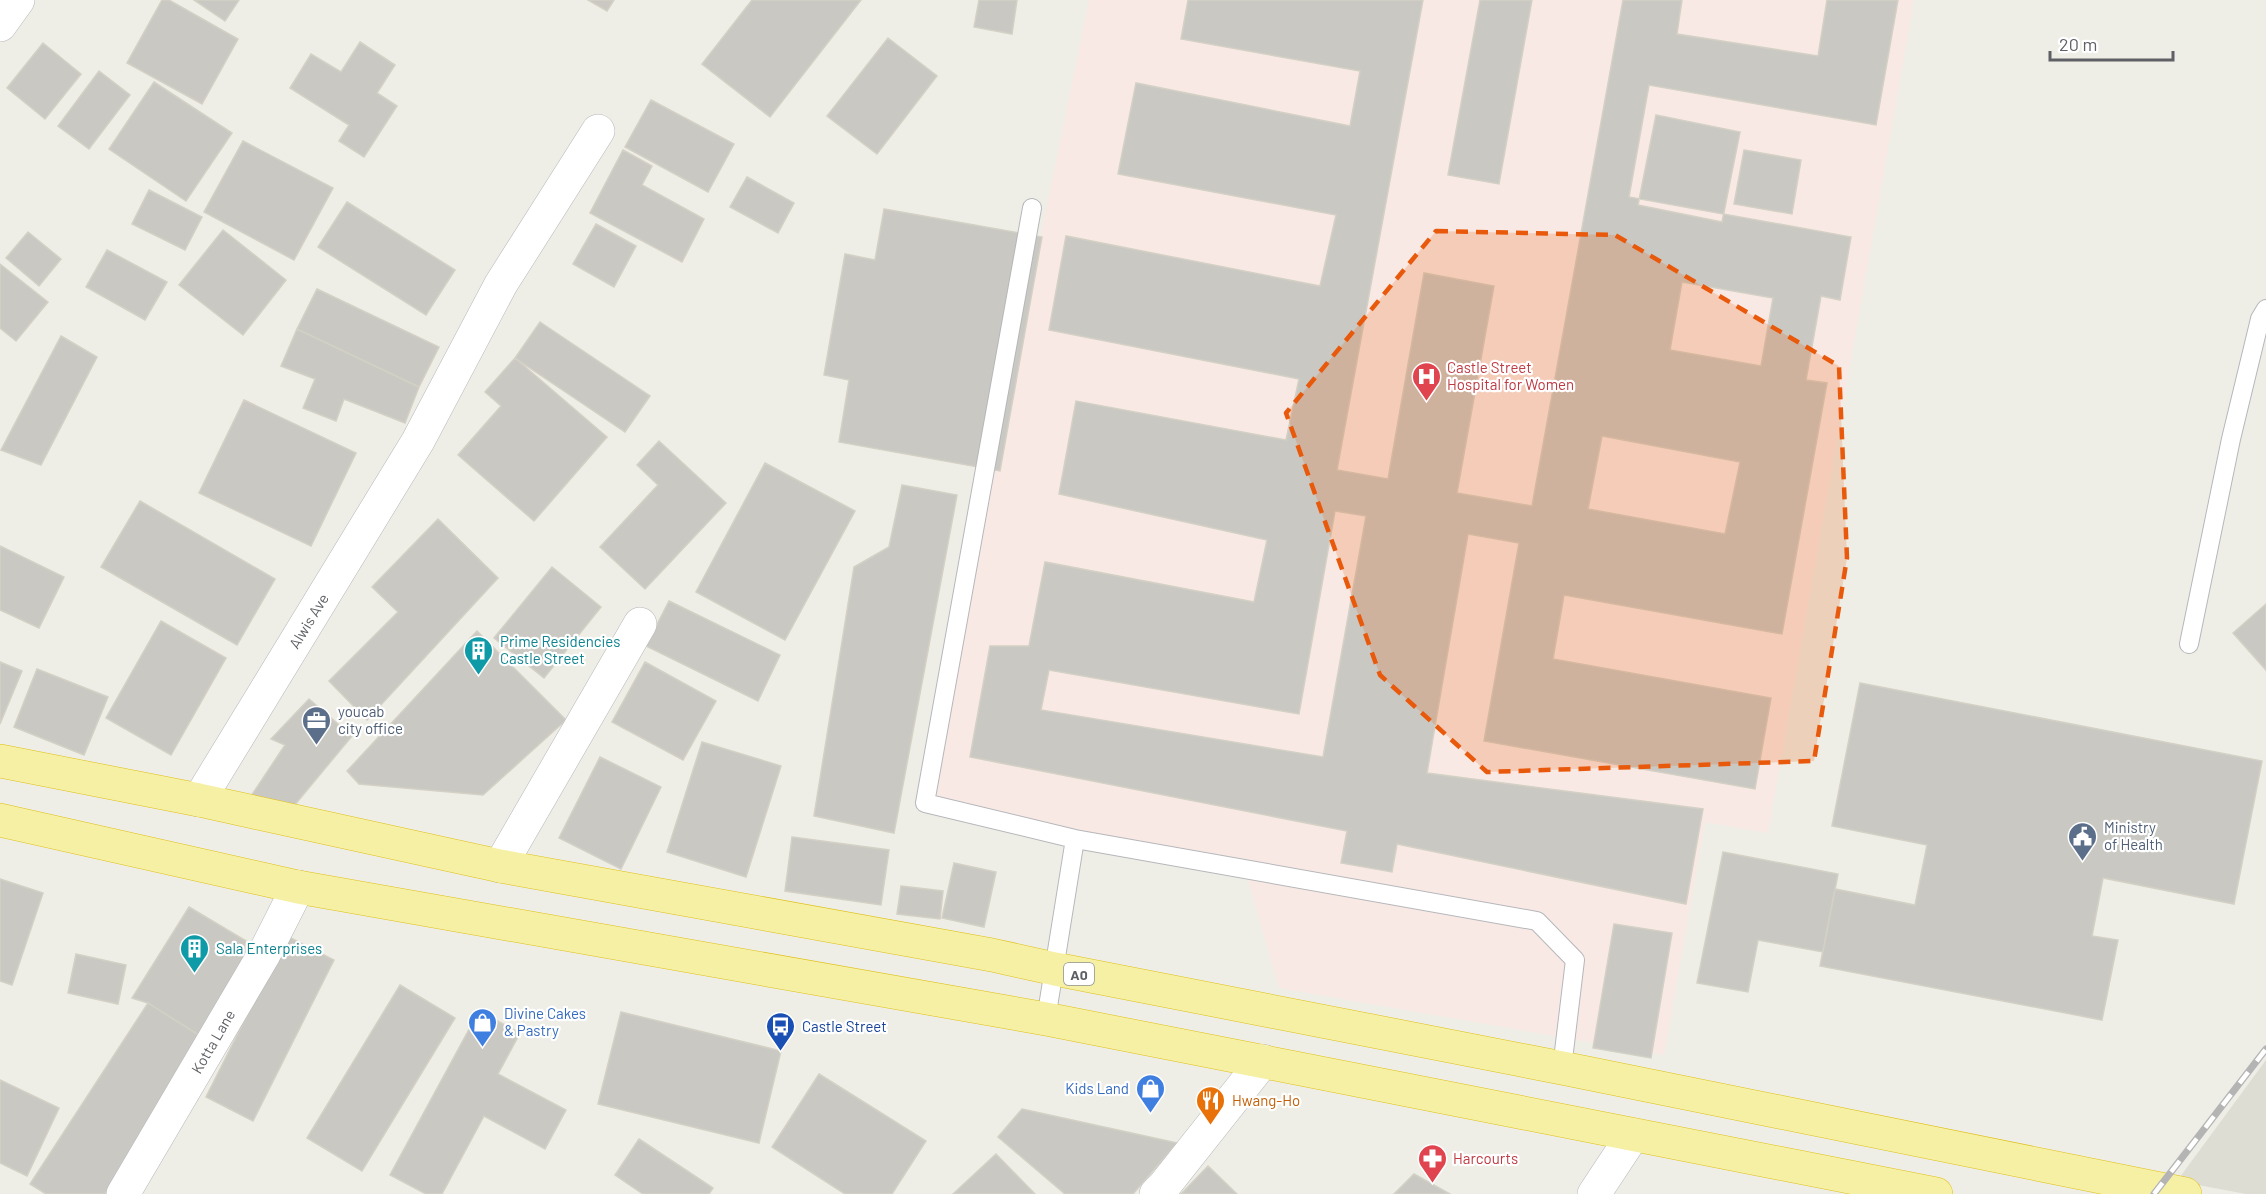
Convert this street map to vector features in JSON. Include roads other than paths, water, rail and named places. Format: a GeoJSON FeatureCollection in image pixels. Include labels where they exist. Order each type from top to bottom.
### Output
{"type":"FeatureCollection","features":[{"type":"Feature","properties":{"kind":"highway","name":"A0"},"geometry":{"type":"LineString","coordinates":[[0,761],[199,800],[500,866],[992,955],[2186,1194]]}},
{"type":"Feature","properties":{"kind":"highway"},"geometry":{"type":"LineString","coordinates":[[0,820],[298,887],[1046,1019],[1936,1194]]}},
{"type":"Feature","properties":{"kind":"street"},"geometry":{"type":"LineString","coordinates":[[0,25],[18,0]]}},
{"type":"Feature","properties":{"kind":"street","name":"Alwis Ave"},"geometry":{"type":"LineString","coordinates":[[199,800],[418,441],[501,284],[598,131]]}},
{"type":"Feature","properties":{"kind":"street"},"geometry":{"type":"LineString","coordinates":[[500,866],[640,624]]}},
{"type":"Feature","properties":{"kind":"street","name":"Kotta Lane"},"geometry":{"type":"LineString","coordinates":[[123,1194],[263,956],[298,887]]}},
{"type":"Feature","properties":{"kind":"street"},"geometry":{"type":"LineString","coordinates":[[1156,1194],[1263,1061]]}},
{"type":"Feature","properties":{"kind":"street"},"geometry":{"type":"LineString","coordinates":[[1594,1194],[1633,1135]]}},
{"type":"Feature","properties":{"kind":"lane"},"geometry":{"type":"LineString","coordinates":[[1032,208],[925,803],[1075,839],[1537,921],[1575,960],[1562,1068]]}},
{"type":"Feature","properties":{"kind":"lane"},"geometry":{"type":"LineString","coordinates":[[2189,644],[2231,439],[2260,318],[2266,309]]}},
{"type":"Feature","properties":{"kind":"lane"},"geometry":{"type":"LineString","coordinates":[[1046,1019],[1075,839]]}},
{"type":"Feature","properties":{"kind":"railway"},"geometry":{"type":"LineString","coordinates":[[2154,1194],[2266,1049]]}},
{"type":"Feature","properties":{"kind":"place","name":"Castle Street Hospital for Women"},"geometry":{"type":"Point","coordinates":[1426,402]}},
{"type":"Feature","properties":{"kind":"place","name":"Prime Residencies Castle Street"},"geometry":{"type":"Point","coordinates":[479,676]}},
{"type":"Feature","properties":{"kind":"place","name":"youcab city office"},"geometry":{"type":"Point","coordinates":[317,746]}},
{"type":"Feature","properties":{"kind":"place","name":"Ministry of Health"},"geometry":{"type":"Point","coordinates":[2083,862]}},
{"type":"Feature","properties":{"kind":"place","name":"Sala Enterprises"},"geometry":{"type":"Point","coordinates":[195,974]}},
{"type":"Feature","properties":{"kind":"place","name":"Divine Cakes & Pastry"},"geometry":{"type":"Point","coordinates":[483,1048]}},
{"type":"Feature","properties":{"kind":"place","name":"Castle Street"},"geometry":{"type":"Point","coordinates":[781,1052]}},
{"type":"Feature","properties":{"kind":"place","name":"Kids Land"},"geometry":{"type":"Point","coordinates":[1150,1114]}},
{"type":"Feature","properties":{"kind":"place","name":"Hwang-Ho"},"geometry":{"type":"Point","coordinates":[1211,1126]}},
{"type":"Feature","properties":{"kind":"place","name":"Harcourts"},"geometry":{"type":"Point","coordinates":[1432,1184]}}]}
